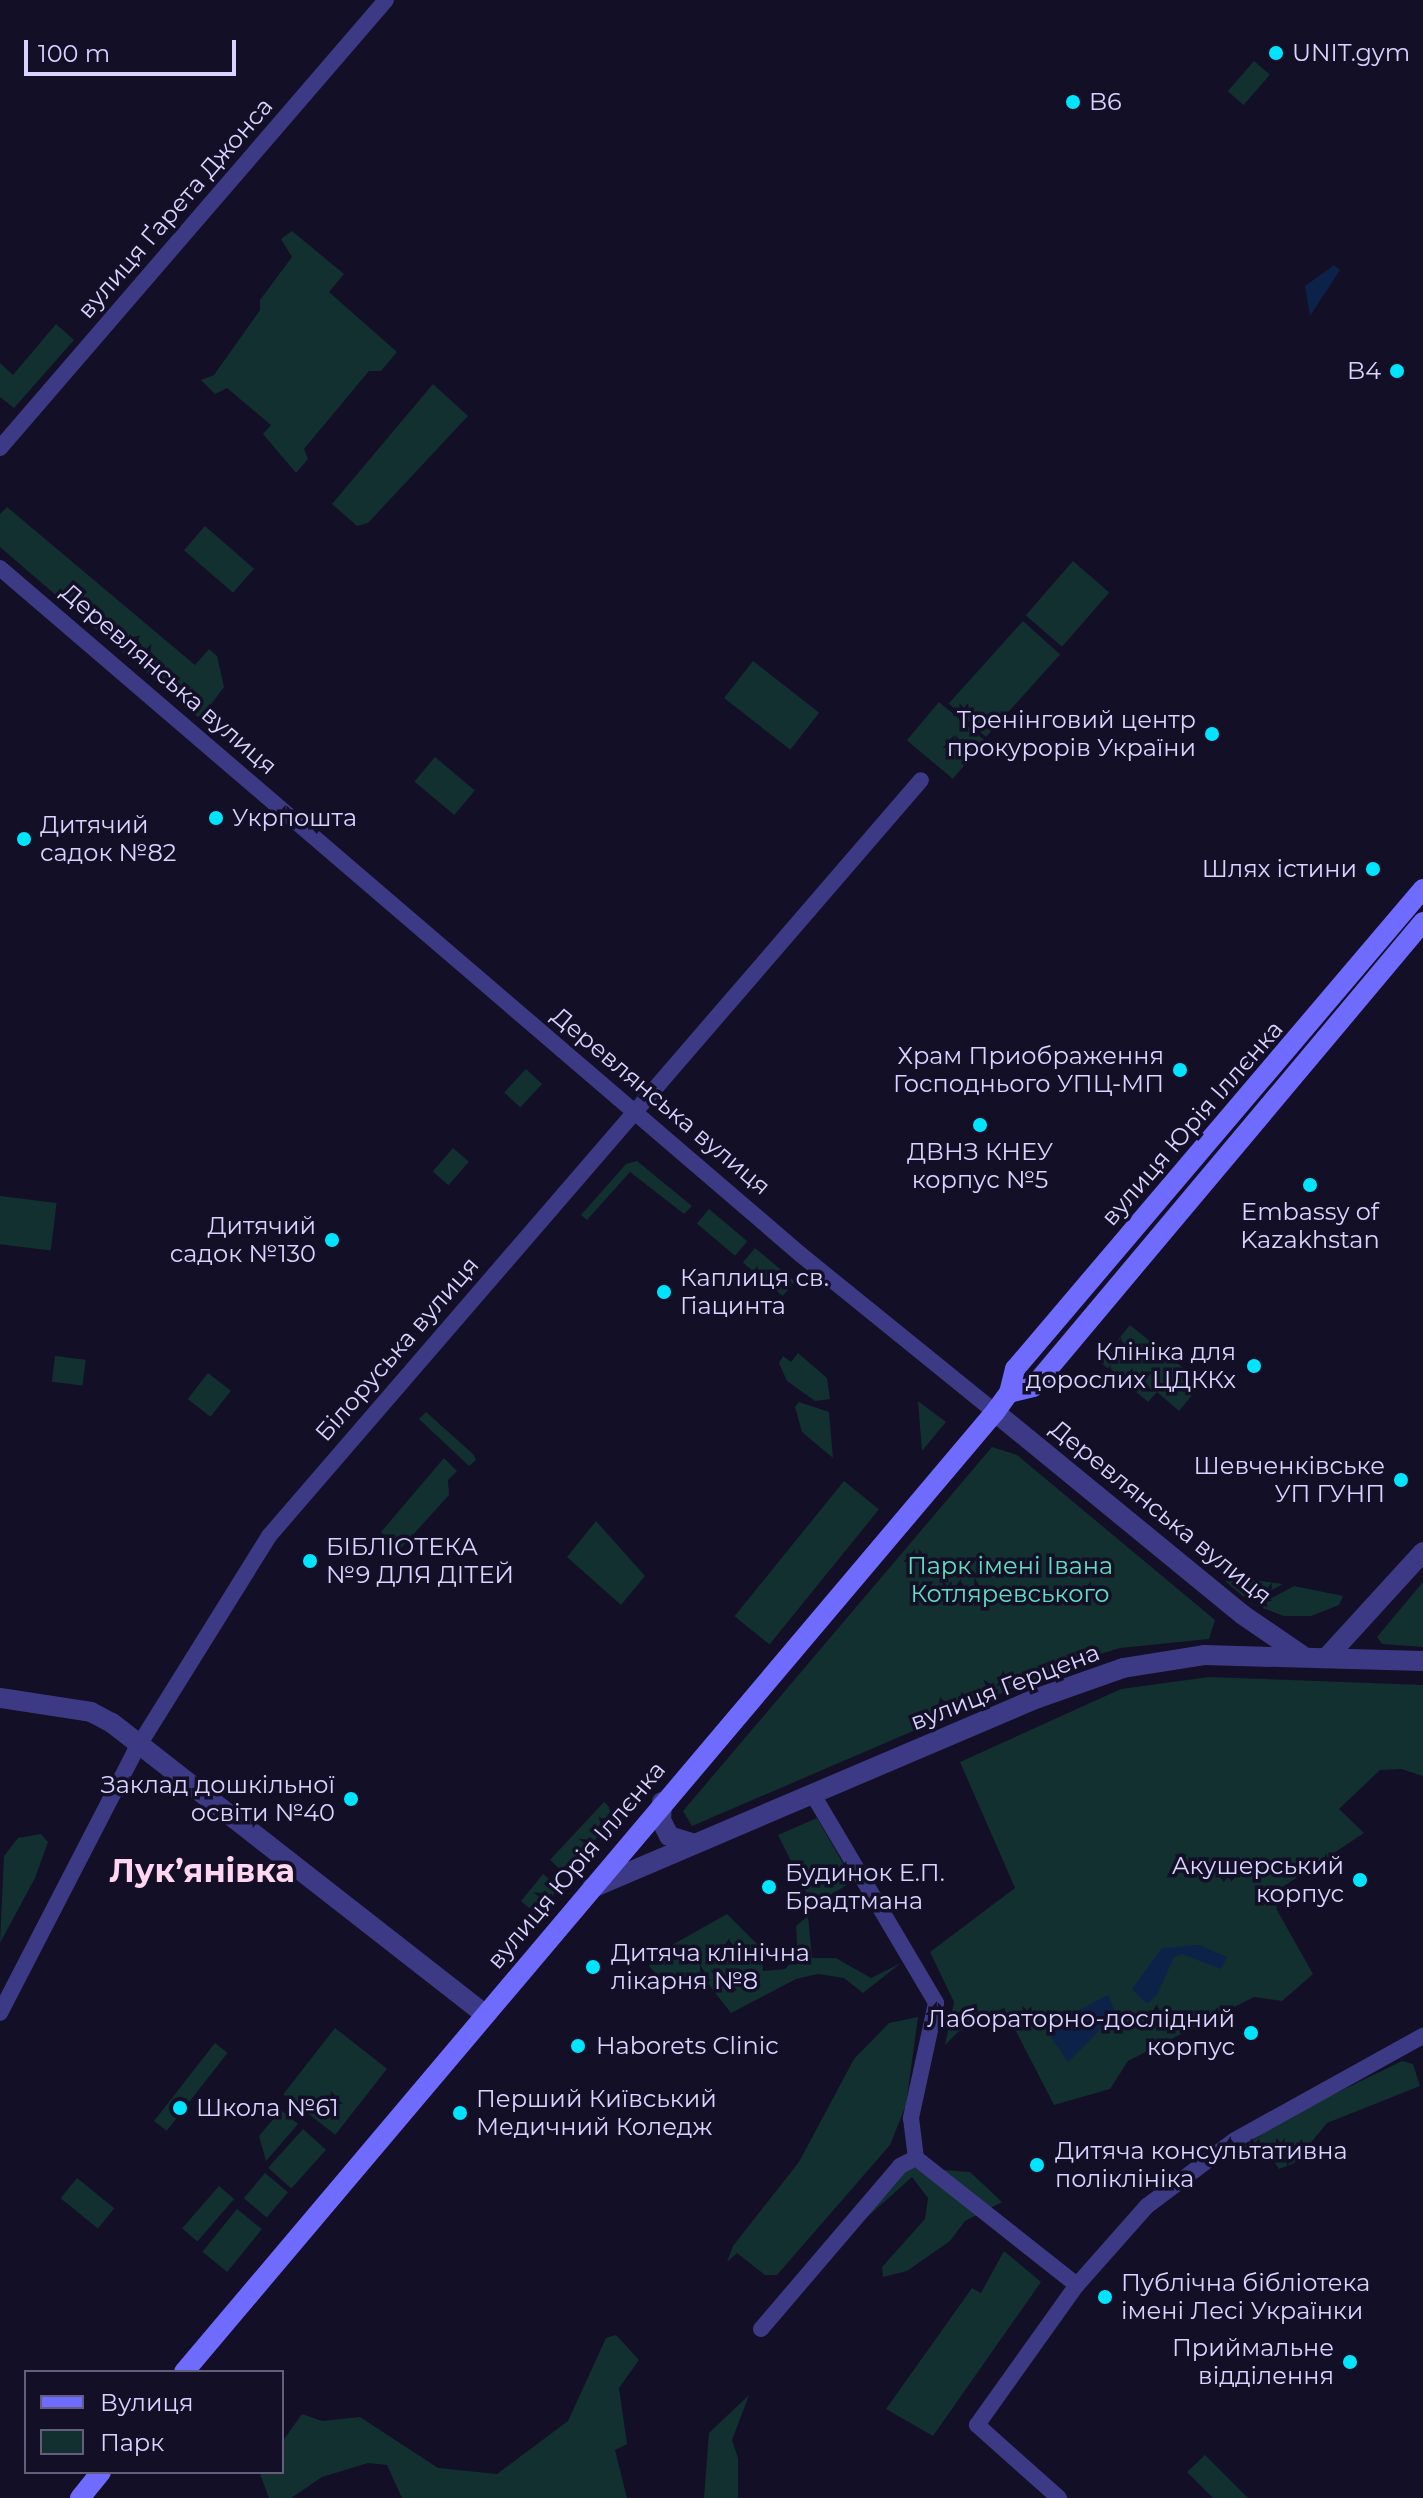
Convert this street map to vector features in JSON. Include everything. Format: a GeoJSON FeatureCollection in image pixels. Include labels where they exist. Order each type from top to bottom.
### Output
{"type":"FeatureCollection","features":[{"type":"Feature","properties":{"kind":"main road","name":"вулиця Юрія Іллєнка"},"geometry":{"type":"LineString","coordinates":[[186,2370],[486,2015],[586,1890],[995,1412],[1009,1393],[1015,1369],[1423,889]]}},
{"type":"Feature","properties":{"kind":"main road","name":"вулиця Юрія Іллєнка"},"geometry":{"type":"LineString","coordinates":[[1009,1393],[1033,1387],[1423,922]]}},
{"type":"Feature","properties":{"kind":"main road"},"geometry":{"type":"LineString","coordinates":[[80,2498],[99,2474]]}},
{"type":"Feature","properties":{"kind":"street","name":"вулиця Ґарета Джонса"},"geometry":{"type":"LineString","coordinates":[[0,448],[386,0]]}},
{"type":"Feature","properties":{"kind":"street","name":"Деревлянська вулиця"},"geometry":{"type":"LineString","coordinates":[[0,568],[635,1114],[1243,1615],[1303,1656]]}},
{"type":"Feature","properties":{"kind":"street","name":"Білоруська вулиця"},"geometry":{"type":"LineString","coordinates":[[0,2013],[140,1744],[277,1526],[921,780]]}},
{"type":"Feature","properties":{"kind":"street"},"geometry":{"type":"LineString","coordinates":[[1328,1656],[1423,1552]]}},
{"type":"Feature","properties":{"kind":"street","name":"вулиця Герцена"},"geometry":{"type":"LineString","coordinates":[[586,1890],[812,1793],[1123,1668],[1172,1657],[1328,1656],[1423,1661]]}},
{"type":"Feature","properties":{"kind":"street"},"geometry":{"type":"LineString","coordinates":[[0,1698],[91,1712],[140,1744],[486,2015]]}},
{"type":"Feature","properties":{"kind":"street"},"geometry":{"type":"LineString","coordinates":[[812,1793],[936,2003],[911,2118],[916,2158],[1077,2285]]}},
{"type":"Feature","properties":{"kind":"street"},"geometry":{"type":"LineString","coordinates":[[662,1802],[661,1820],[669,1836],[692,1843]]}},
{"type":"Feature","properties":{"kind":"street"},"geometry":{"type":"LineString","coordinates":[[1059,2498],[977,2425],[1077,2285],[1147,2206],[1235,2140],[1416,2040]]}},
{"type":"Feature","properties":{"kind":"street"},"geometry":{"type":"LineString","coordinates":[[761,2329],[900,2166],[916,2158]]}},
{"type":"Feature","properties":{"kind":"green space"},"geometry":{"type":"Polygon","coordinates":[[[1254,61],[1270,75],[1244,105],[1228,91],[1254,61]]]}},
{"type":"Feature","properties":{"kind":"green space"},"geometry":{"type":"Polygon","coordinates":[[[292,231],[344,274],[329,292],[397,352],[381,371],[369,371],[304,449],[308,459],[296,473],[263,434],[271,425],[227,388],[215,394],[201,380],[214,375],[260,310],[260,300],[292,257],[281,239],[292,231]]]}},
{"type":"Feature","properties":{"kind":"green space"},"geometry":{"type":"Polygon","coordinates":[[[56,324],[74,340],[14,408],[0,397],[0,363],[13,375],[56,324]]]}},
{"type":"Feature","properties":{"kind":"green space"},"geometry":{"type":"Polygon","coordinates":[[[433,384],[468,416],[368,523],[357,526],[332,504],[433,384]]]}},
{"type":"Feature","properties":{"kind":"green space"},"geometry":{"type":"Polygon","coordinates":[[[7,507],[195,665],[209,649],[217,656],[224,687],[200,719],[0,547],[0,514],[7,507]]]}},
{"type":"Feature","properties":{"kind":"green space"},"geometry":{"type":"Polygon","coordinates":[[[205,526],[254,569],[233,593],[184,550],[205,526]]]}},
{"type":"Feature","properties":{"kind":"green space"},"geometry":{"type":"Polygon","coordinates":[[[1073,561],[1109,592],[1062,647],[1026,615],[1073,561]]]}},
{"type":"Feature","properties":{"kind":"green space"},"geometry":{"type":"Polygon","coordinates":[[[1023,621],[1060,654],[986,737],[949,703],[1023,621]]]}},
{"type":"Feature","properties":{"kind":"green space"},"geometry":{"type":"Polygon","coordinates":[[[753,661],[819,713],[790,750],[724,698],[753,661]]]}},
{"type":"Feature","properties":{"kind":"green space"},"geometry":{"type":"Polygon","coordinates":[[[939,702],[985,741],[953,779],[907,740],[939,702]]]}},
{"type":"Feature","properties":{"kind":"green space"},"geometry":{"type":"Polygon","coordinates":[[[435,757],[475,790],[454,815],[414,782],[435,757]]]}},
{"type":"Feature","properties":{"kind":"green space"},"geometry":{"type":"Polygon","coordinates":[[[526,1069],[542,1084],[520,1107],[504,1092],[526,1069]]]}},
{"type":"Feature","properties":{"kind":"green space"},"geometry":{"type":"Polygon","coordinates":[[[453,1148],[469,1162],[449,1185],[433,1171],[453,1148]]]}},
{"type":"Feature","properties":{"kind":"green space"},"geometry":{"type":"Polygon","coordinates":[[[637,1161],[692,1206],[684,1214],[630,1172],[587,1220],[581,1215],[626,1164],[637,1161]]]}},
{"type":"Feature","properties":{"kind":"green space"},"geometry":{"type":"Polygon","coordinates":[[[0,1196],[57,1203],[51,1251],[0,1244],[0,1196]]]}},
{"type":"Feature","properties":{"kind":"green space"},"geometry":{"type":"Polygon","coordinates":[[[709,1209],[747,1241],[735,1256],[697,1224],[709,1209]]]}},
{"type":"Feature","properties":{"kind":"green space"},"geometry":{"type":"Polygon","coordinates":[[[755,1248],[795,1281],[783,1296],[743,1263],[755,1248]]]}},
{"type":"Feature","properties":{"kind":"green space"},"geometry":{"type":"Polygon","coordinates":[[[1130,1325],[1202,1383],[1179,1411],[1157,1392],[1148,1402],[1100,1362],[1130,1325]]]}},
{"type":"Feature","properties":{"kind":"green space"},"geometry":{"type":"Polygon","coordinates":[[[798,1353],[827,1378],[830,1399],[815,1401],[787,1381],[779,1363],[783,1356],[791,1362],[798,1353]]]}},
{"type":"Feature","properties":{"kind":"green space"},"geometry":{"type":"Polygon","coordinates":[[[55,1356],[86,1360],[83,1386],[52,1382],[55,1356]]]}},
{"type":"Feature","properties":{"kind":"green space"},"geometry":{"type":"Polygon","coordinates":[[[208,1373],[231,1391],[211,1417],[188,1399],[208,1373]]]}},
{"type":"Feature","properties":{"kind":"green space"},"geometry":{"type":"Polygon","coordinates":[[[918,1401],[946,1422],[922,1451],[918,1401]]]}},
{"type":"Feature","properties":{"kind":"green space"},"geometry":{"type":"Polygon","coordinates":[[[799,1402],[829,1412],[833,1458],[802,1432],[795,1407],[799,1402]]]}},
{"type":"Feature","properties":{"kind":"green space"},"geometry":{"type":"Polygon","coordinates":[[[426,1412],[476,1460],[469,1466],[419,1419],[426,1412]]]}},
{"type":"Feature","properties":{"kind":"green space","name":"Парк імені Івана Котляревського"},"geometry":{"type":"Polygon","coordinates":[[[992,1447],[1017,1455],[1215,1620],[1209,1639],[1120,1648],[1074,1662],[692,1826],[683,1811],[992,1447]]]}},
{"type":"Feature","properties":{"kind":"green space"},"geometry":{"type":"Polygon","coordinates":[[[444,1458],[457,1471],[448,1480],[449,1495],[400,1549],[381,1532],[444,1458]]]}},
{"type":"Feature","properties":{"kind":"green space"},"geometry":{"type":"Polygon","coordinates":[[[844,1481],[879,1509],[769,1645],[734,1616],[844,1481]]]}},
{"type":"Feature","properties":{"kind":"green space"},"geometry":{"type":"Polygon","coordinates":[[[596,1521],[645,1576],[621,1605],[567,1557],[596,1521]]]}},
{"type":"Feature","properties":{"kind":"green space"},"geometry":{"type":"Polygon","coordinates":[[[1233,1577],[1283,1584],[1250,1602],[1225,1581],[1233,1577]]]}},
{"type":"Feature","properties":{"kind":"green space"},"geometry":{"type":"Polygon","coordinates":[[[1423,1582],[1423,1647],[1382,1644],[1377,1637],[1423,1582]]]}},
{"type":"Feature","properties":{"kind":"green space"},"geometry":{"type":"Polygon","coordinates":[[[1294,1586],[1343,1596],[1339,1605],[1311,1616],[1284,1616],[1257,1606],[1294,1586]]]}},
{"type":"Feature","properties":{"kind":"green space"},"geometry":{"type":"Polygon","coordinates":[[[1209,1677],[1423,1685],[1423,1776],[1401,1769],[1380,1770],[1339,1809],[1364,1833],[1275,1892],[1277,1910],[1313,1974],[1282,2001],[1254,1997],[1128,2061],[1110,2089],[1054,2105],[1004,2008],[958,2032],[945,2045],[954,2002],[930,1952],[1015,1888],[960,1762],[1121,1689],[1209,1677]]]}},
{"type":"Feature","properties":{"kind":"green space"},"geometry":{"type":"Polygon","coordinates":[[[604,1802],[618,1815],[564,1873],[550,1860],[604,1802]]]}},
{"type":"Feature","properties":{"kind":"green space"},"geometry":{"type":"Polygon","coordinates":[[[817,1818],[853,1881],[813,1906],[778,1835],[817,1818]]]}},
{"type":"Feature","properties":{"kind":"green space"},"geometry":{"type":"Polygon","coordinates":[[[41,1834],[48,1842],[35,1878],[0,1943],[4,1856],[18,1838],[41,1834]]]}},
{"type":"Feature","properties":{"kind":"green space"},"geometry":{"type":"Polygon","coordinates":[[[543,1874],[559,1887],[537,1914],[521,1901],[543,1874]]]}},
{"type":"Feature","properties":{"kind":"green space"},"geometry":{"type":"Polygon","coordinates":[[[727,1914],[761,1948],[763,1971],[785,1969],[798,1955],[796,1926],[808,1916],[812,1958],[836,1958],[871,1978],[901,1963],[863,1993],[844,1978],[818,1974],[796,1979],[731,2013],[699,1972],[673,1982],[658,1976],[649,1966],[658,1953],[727,1914]]]}},
{"type":"Feature","properties":{"kind":"green space"},"geometry":{"type":"Polygon","coordinates":[[[918,2017],[906,2105],[890,2145],[777,2275],[765,2275],[737,2253],[727,2262],[733,2246],[799,2162],[854,2059],[889,2023],[918,2017]]]}},
{"type":"Feature","properties":{"kind":"green space"},"geometry":{"type":"Polygon","coordinates":[[[335,2028],[387,2069],[335,2135],[283,2094],[335,2028]]]}},
{"type":"Feature","properties":{"kind":"green space"},"geometry":{"type":"Polygon","coordinates":[[[215,2043],[228,2053],[167,2131],[154,2121],[215,2043]]]}},
{"type":"Feature","properties":{"kind":"green space"},"geometry":{"type":"Polygon","coordinates":[[[1402,2061],[1413,2064],[1420,2086],[1327,2123],[1294,2163],[1279,2169],[1269,2154],[1251,2161],[1240,2149],[1289,2116],[1402,2061]]]}},
{"type":"Feature","properties":{"kind":"green space"},"geometry":{"type":"Polygon","coordinates":[[[281,2110],[298,2124],[266,2161],[259,2136],[281,2110]]]}},
{"type":"Feature","properties":{"kind":"green space"},"geometry":{"type":"Polygon","coordinates":[[[303,2129],[326,2150],[291,2188],[268,2168],[303,2129]]]}},
{"type":"Feature","properties":{"kind":"green space"},"geometry":{"type":"Polygon","coordinates":[[[906,2167],[970,2172],[1002,2202],[965,2221],[950,2241],[907,2271],[883,2277],[882,2267],[925,2219],[928,2198],[912,2177],[855,2228],[906,2167]]]}},
{"type":"Feature","properties":{"kind":"green space"},"geometry":{"type":"Polygon","coordinates":[[[265,2173],[288,2192],[267,2218],[244,2198],[265,2173]]]}},
{"type":"Feature","properties":{"kind":"green space"},"geometry":{"type":"Polygon","coordinates":[[[77,2178],[114,2208],[98,2228],[61,2198],[77,2178]]]}},
{"type":"Feature","properties":{"kind":"green space"},"geometry":{"type":"Polygon","coordinates":[[[219,2186],[234,2199],[197,2241],[182,2228],[219,2186]]]}},
{"type":"Feature","properties":{"kind":"green space"},"geometry":{"type":"Polygon","coordinates":[[[237,2209],[262,2229],[227,2272],[202,2252],[237,2209]]]}},
{"type":"Feature","properties":{"kind":"green space"},"geometry":{"type":"Polygon","coordinates":[[[1004,2251],[1041,2282],[933,2436],[886,2409],[972,2288],[981,2293],[1004,2251]]]}},
{"type":"Feature","properties":{"kind":"green space"},"geometry":{"type":"Polygon","coordinates":[[[616,2335],[639,2360],[619,2388],[627,2444],[615,2450],[627,2498],[402,2498],[387,2465],[368,2463],[322,2477],[291,2498],[269,2498],[260,2474],[284,2474],[284,2439],[302,2414],[322,2421],[360,2417],[438,2468],[497,2474],[568,2421],[606,2338],[616,2335]]]}},
{"type":"Feature","properties":{"kind":"green space"},"geometry":{"type":"Polygon","coordinates":[[[749,2395],[732,2440],[738,2458],[738,2498],[704,2498],[709,2433],[749,2395]]]}},
{"type":"Feature","properties":{"kind":"green space"},"geometry":{"type":"Polygon","coordinates":[[[1205,2455],[1248,2498],[1213,2498],[1187,2472],[1205,2455]]]}},
{"type":"Feature","properties":{"kind":"water"},"geometry":{"type":"Polygon","coordinates":[[[1334,265],[1340,270],[1310,316],[1305,286],[1334,265]]]}},
{"type":"Feature","properties":{"kind":"water"},"geometry":{"type":"Polygon","coordinates":[[[1199,1945],[1227,1957],[1221,1969],[1182,1954],[1174,1957],[1157,1995],[1147,2004],[1132,1989],[1162,1948],[1199,1945]]]}},
{"type":"Feature","properties":{"kind":"water"},"geometry":{"type":"Polygon","coordinates":[[[1108,1995],[1116,2014],[1068,2062],[1045,2028],[1108,1995]]]}},
{"type":"Feature","properties":{"kind":"place","name":"UNIT.gym"},"geometry":{"type":"Point","coordinates":[1276,53]}},
{"type":"Feature","properties":{"kind":"place","name":"B6"},"geometry":{"type":"Point","coordinates":[1073,102]}},
{"type":"Feature","properties":{"kind":"place","name":"B4"},"geometry":{"type":"Point","coordinates":[1397,371]}},
{"type":"Feature","properties":{"kind":"place","name":"Тренінговий центр прокурорів України"},"geometry":{"type":"Point","coordinates":[1212,734]}},
{"type":"Feature","properties":{"kind":"place","name":"Укрпошта"},"geometry":{"type":"Point","coordinates":[216,818]}},
{"type":"Feature","properties":{"kind":"place","name":"Дитячий садок №82"},"geometry":{"type":"Point","coordinates":[24,839]}},
{"type":"Feature","properties":{"kind":"place","name":"Шлях істини"},"geometry":{"type":"Point","coordinates":[1373,869]}},
{"type":"Feature","properties":{"kind":"place","name":"Храм Приображення Господнього УПЦ-МП"},"geometry":{"type":"Point","coordinates":[1180,1070]}},
{"type":"Feature","properties":{"kind":"place","name":"ДВНЗ КНЕУ корпус №5"},"geometry":{"type":"Point","coordinates":[980,1125]}},
{"type":"Feature","properties":{"kind":"place","name":"Embassy of Kazakhstan"},"geometry":{"type":"Point","coordinates":[1310,1185]}},
{"type":"Feature","properties":{"kind":"place","name":"Дитячий садок №130"},"geometry":{"type":"Point","coordinates":[332,1240]}},
{"type":"Feature","properties":{"kind":"place","name":"Каплиця св. Гіацинта"},"geometry":{"type":"Point","coordinates":[664,1292]}},
{"type":"Feature","properties":{"kind":"place","name":"Клініка для дорослих ЦДККх"},"geometry":{"type":"Point","coordinates":[1254,1366]}},
{"type":"Feature","properties":{"kind":"place","name":"Шевченківське УП ГУНП"},"geometry":{"type":"Point","coordinates":[1401,1480]}},
{"type":"Feature","properties":{"kind":"place","name":"БІБЛІОТЕКА №9 ДЛЯ ДІТЕЙ"},"geometry":{"type":"Point","coordinates":[310,1561]}},
{"type":"Feature","properties":{"kind":"place","name":"Заклад дошкільної освіти №40"},"geometry":{"type":"Point","coordinates":[351,1799]}},
{"type":"Feature","properties":{"kind":"place","name":"Акушерський корпус"},"geometry":{"type":"Point","coordinates":[1360,1880]}},
{"type":"Feature","properties":{"kind":"place","name":"Будинок Е.П. Брадтмана"},"geometry":{"type":"Point","coordinates":[769,1887]}},
{"type":"Feature","properties":{"kind":"place","name":"Дитяча клінічна лікарня №8"},"geometry":{"type":"Point","coordinates":[593,1967]}},
{"type":"Feature","properties":{"kind":"place","name":"Лабораторно-дослідний корпус"},"geometry":{"type":"Point","coordinates":[1251,2033]}},
{"type":"Feature","properties":{"kind":"place","name":"Haborets Clinic"},"geometry":{"type":"Point","coordinates":[578,2046]}},
{"type":"Feature","properties":{"kind":"place","name":"Школа №61"},"geometry":{"type":"Point","coordinates":[180,2108]}},
{"type":"Feature","properties":{"kind":"place","name":"Перший Київський Медичний Коледж"},"geometry":{"type":"Point","coordinates":[460,2113]}},
{"type":"Feature","properties":{"kind":"place","name":"Дитяча консультативна поліклініка"},"geometry":{"type":"Point","coordinates":[1037,2165]}},
{"type":"Feature","properties":{"kind":"place","name":"Публічна бібліотека імені Лесі Українки"},"geometry":{"type":"Point","coordinates":[1105,2297]}},
{"type":"Feature","properties":{"kind":"place","name":"Приймальне відділення"},"geometry":{"type":"Point","coordinates":[1350,2362]}},
{"type":"Feature","properties":{"kind":"district","name":"Лукʼянівка"},"geometry":{"type":"Point","coordinates":[202,1871]}}]}
